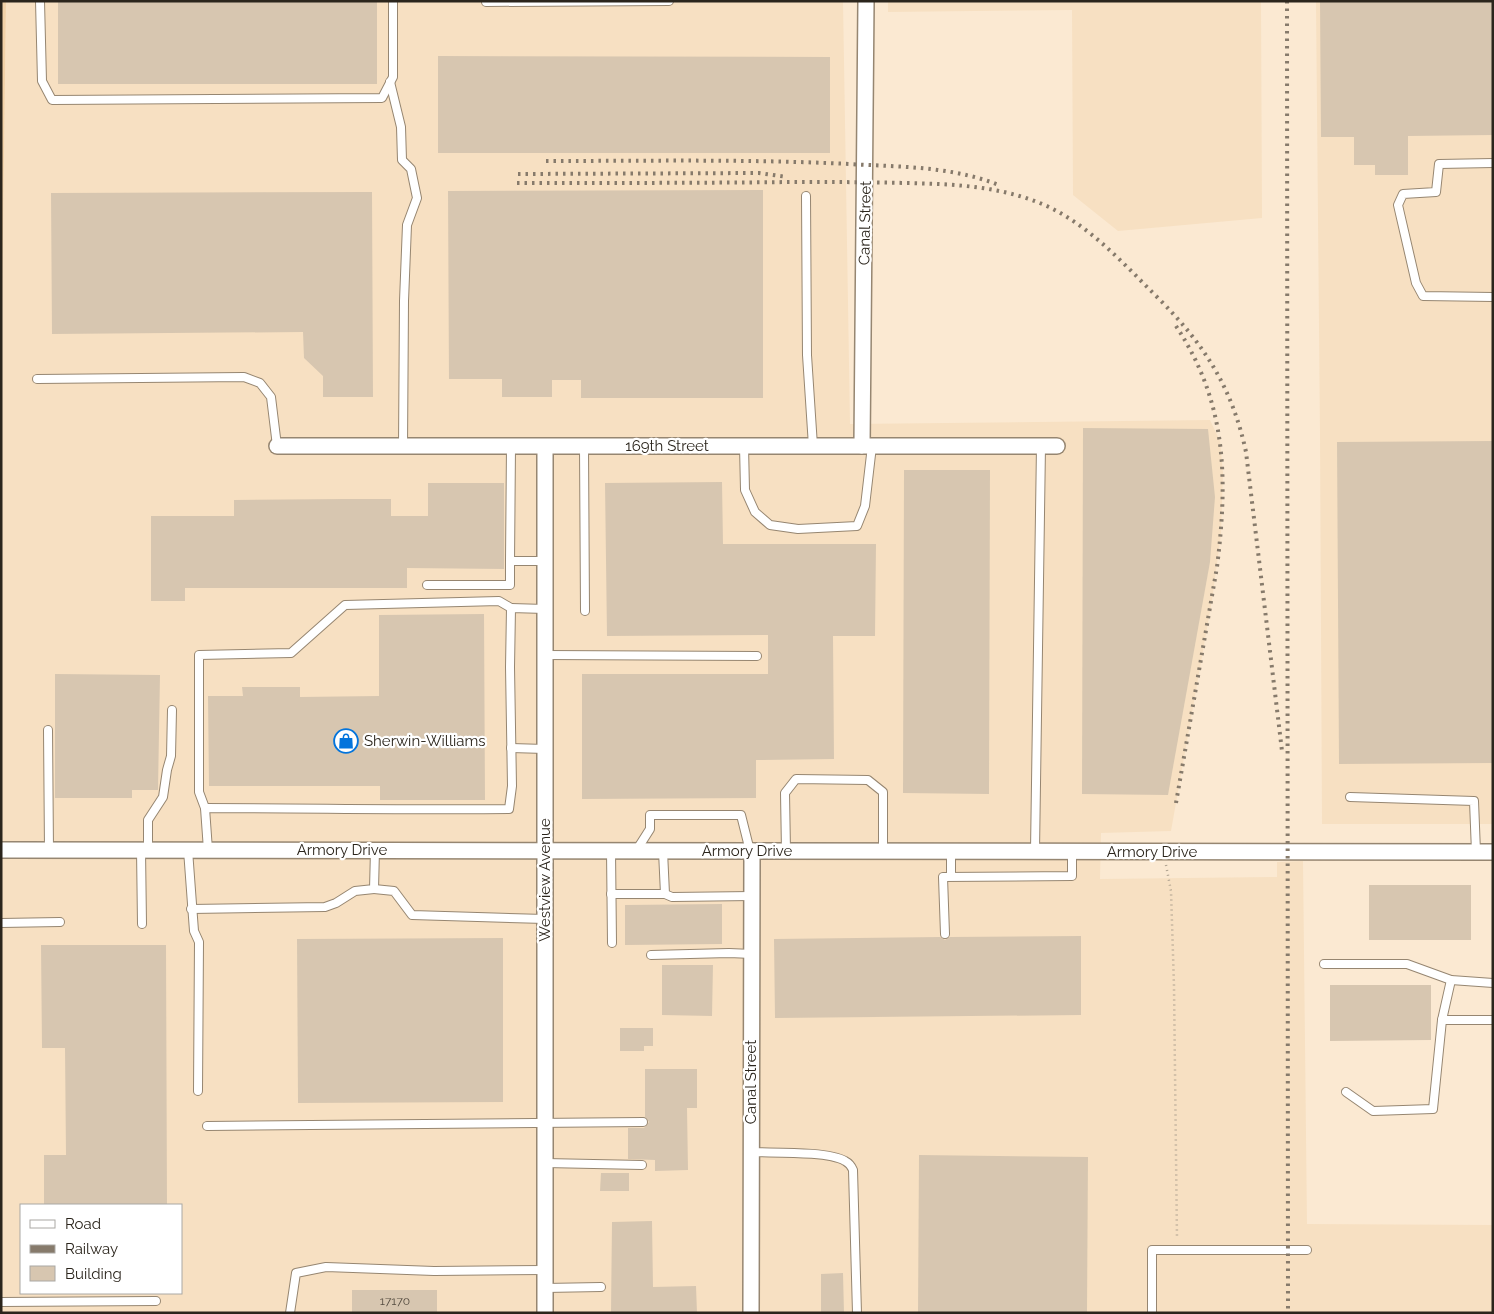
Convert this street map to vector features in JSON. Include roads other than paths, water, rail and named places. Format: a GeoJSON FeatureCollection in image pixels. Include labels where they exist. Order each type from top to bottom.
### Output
{"type":"FeatureCollection","features":[{"type":"Feature","properties":{"kind":"street","name":"Canal Street"},"geometry":{"type":"LineString","coordinates":[[866,1],[867,446]]}},
{"type":"Feature","properties":{"kind":"street","name":"169th Street"},"geometry":{"type":"LineString","coordinates":[[277,446],[1057,446]]}},
{"type":"Feature","properties":{"kind":"street","name":"Westview Avenue"},"geometry":{"type":"LineString","coordinates":[[545,447],[545,1313]]}},
{"type":"Feature","properties":{"kind":"street","name":"Armory Drive"},"geometry":{"type":"LineString","coordinates":[[1,850],[1493,852]]}},
{"type":"Feature","properties":{"kind":"street","name":"Canal Street"},"geometry":{"type":"LineString","coordinates":[[751,1313],[752,851]]}},
{"type":"Feature","properties":{"kind":"lane"},"geometry":{"type":"LineString","coordinates":[[40,1],[42,81],[52,100],[382,98],[393,77],[393,1]]}},
{"type":"Feature","properties":{"kind":"lane"},"geometry":{"type":"LineString","coordinates":[[486,2],[669,1]]}},
{"type":"Feature","properties":{"kind":"lane"},"geometry":{"type":"LineString","coordinates":[[390,82],[401,127],[402,160],[411,169],[417,198],[406,226],[403,447]]}},
{"type":"Feature","properties":{"kind":"lane"},"geometry":{"type":"LineString","coordinates":[[1493,163],[1439,164],[1436,192],[1403,194],[1398,205],[1416,283],[1424,296],[1493,297]]}},
{"type":"Feature","properties":{"kind":"lane"},"geometry":{"type":"LineString","coordinates":[[806,196],[807,355],[813,446]]}},
{"type":"Feature","properties":{"kind":"lane"},"geometry":{"type":"LineString","coordinates":[[37,379],[244,377],[260,383],[271,397],[277,446]]}},
{"type":"Feature","properties":{"kind":"lane"},"geometry":{"type":"LineString","coordinates":[[744,446],[745,490],[755,512],[770,525],[798,529],[857,526],[865,506],[867,446]]}},
{"type":"Feature","properties":{"kind":"lane"},"geometry":{"type":"LineString","coordinates":[[1036,851],[1041,446]]}},
{"type":"Feature","properties":{"kind":"lane"},"geometry":{"type":"LineString","coordinates":[[427,585],[510,585],[511,447]]}},
{"type":"Feature","properties":{"kind":"lane"},"geometry":{"type":"LineString","coordinates":[[584,447],[585,611]]}},
{"type":"Feature","properties":{"kind":"lane"},"geometry":{"type":"LineString","coordinates":[[510,561],[545,561]]}},
{"type":"Feature","properties":{"kind":"lane"},"geometry":{"type":"LineString","coordinates":[[208,850],[205,808],[199,792],[198,655],[291,653],[345,605],[499,601],[512,608],[545,609]]}},
{"type":"Feature","properties":{"kind":"lane"},"geometry":{"type":"LineString","coordinates":[[205,808],[509,809],[512,786],[512,608]]}},
{"type":"Feature","properties":{"kind":"lane"},"geometry":{"type":"LineString","coordinates":[[545,655],[757,656]]}},
{"type":"Feature","properties":{"kind":"lane"},"geometry":{"type":"LineString","coordinates":[[142,924],[148,820],[163,797],[167,770],[172,756],[172,710]]}},
{"type":"Feature","properties":{"kind":"lane"},"geometry":{"type":"LineString","coordinates":[[48,730],[49,850]]}},
{"type":"Feature","properties":{"kind":"lane"},"geometry":{"type":"LineString","coordinates":[[511,748],[545,749]]}},
{"type":"Feature","properties":{"kind":"lane"},"geometry":{"type":"LineString","coordinates":[[786,851],[785,793],[796,779],[868,780],[883,792],[883,851]]}},
{"type":"Feature","properties":{"kind":"lane"},"geometry":{"type":"LineString","coordinates":[[1350,797],[1474,801],[1476,852]]}},
{"type":"Feature","properties":{"kind":"lane"},"geometry":{"type":"LineString","coordinates":[[636,851],[650,829],[650,815],[741,815],[752,851]]}},
{"type":"Feature","properties":{"kind":"lane"},"geometry":{"type":"LineString","coordinates":[[188,850],[191,909],[194,932],[199,942],[198,1092]]}},
{"type":"Feature","properties":{"kind":"lane"},"geometry":{"type":"LineString","coordinates":[[374,889],[375,850]]}},
{"type":"Feature","properties":{"kind":"lane"},"geometry":{"type":"LineString","coordinates":[[611,850],[612,943]]}},
{"type":"Feature","properties":{"kind":"lane"},"geometry":{"type":"LineString","coordinates":[[663,851],[665,894]]}},
{"type":"Feature","properties":{"kind":"lane"},"geometry":{"type":"LineString","coordinates":[[951,851],[951,876]]}},
{"type":"Feature","properties":{"kind":"lane"},"geometry":{"type":"LineString","coordinates":[[945,934],[943,877],[1072,876],[1072,852]]}},
{"type":"Feature","properties":{"kind":"lane"},"geometry":{"type":"LineString","coordinates":[[191,909],[325,907],[336,903],[355,891],[374,889],[394,891],[412,915],[545,919]]}},
{"type":"Feature","properties":{"kind":"lane"},"geometry":{"type":"LineString","coordinates":[[611,894],[665,894],[672,897],[752,896]]}},
{"type":"Feature","properties":{"kind":"lane"},"geometry":{"type":"LineString","coordinates":[[1,923],[60,922]]}},
{"type":"Feature","properties":{"kind":"lane"},"geometry":{"type":"LineString","coordinates":[[650,956],[752,954]]}},
{"type":"Feature","properties":{"kind":"lane"},"geometry":{"type":"LineString","coordinates":[[1324,964],[1407,964],[1450,980],[1493,983]]}},
{"type":"Feature","properties":{"kind":"lane"},"geometry":{"type":"LineString","coordinates":[[1346,1092],[1373,1111],[1433,1109],[1442,1020],[1450,980]]}},
{"type":"Feature","properties":{"kind":"lane"},"geometry":{"type":"LineString","coordinates":[[1442,1020],[1493,1020]]}},
{"type":"Feature","properties":{"kind":"lane"},"geometry":{"type":"LineString","coordinates":[[208,1126],[643,1122]]}},
{"type":"Feature","properties":{"kind":"lane"},"geometry":{"type":"LineString","coordinates":[[751,1152],[820,1155],[844,1160],[851,1166],[857,1313]]}},
{"type":"Feature","properties":{"kind":"lane"},"geometry":{"type":"LineString","coordinates":[[545,1163],[642,1165]]}},
{"type":"Feature","properties":{"kind":"lane"},"geometry":{"type":"LineString","coordinates":[[1152,1313],[1152,1250],[1307,1250]]}},
{"type":"Feature","properties":{"kind":"lane"},"geometry":{"type":"LineString","coordinates":[[290,1313],[296,1273],[326,1267],[443,1271],[545,1270]]}},
{"type":"Feature","properties":{"kind":"lane"},"geometry":{"type":"LineString","coordinates":[[545,1288],[602,1287]]}},
{"type":"Feature","properties":{"kind":"lane"},"geometry":{"type":"LineString","coordinates":[[1,1302],[156,1301]]}},
{"type":"Feature","properties":{"kind":"railway"},"geometry":{"type":"LineString","coordinates":[[1287,1],[1288,1313]]}},
{"type":"Feature","properties":{"kind":"railway"},"geometry":{"type":"LineString","coordinates":[[546,161],[811,162],[925,168],[962,174],[999,185]]}},
{"type":"Feature","properties":{"kind":"railway"},"geometry":{"type":"LineString","coordinates":[[518,174],[759,173],[787,177]]}},
{"type":"Feature","properties":{"kind":"railway"},"geometry":{"type":"LineString","coordinates":[[517,183],[849,182],[960,185],[996,190],[1032,200],[1049,207],[1079,225],[1120,260],[1189,332],[1214,368],[1233,407],[1246,452],[1282,751]]}},
{"type":"Feature","properties":{"kind":"railway"},"geometry":{"type":"LineString","coordinates":[[1176,326],[1193,355],[1214,413],[1220,442],[1222,503],[1217,567],[1176,803]]}},
{"type":"Feature","properties":{"kind":"place","name":"Sherwin-Williams"},"geometry":{"type":"Point","coordinates":[346,741]}}]}
